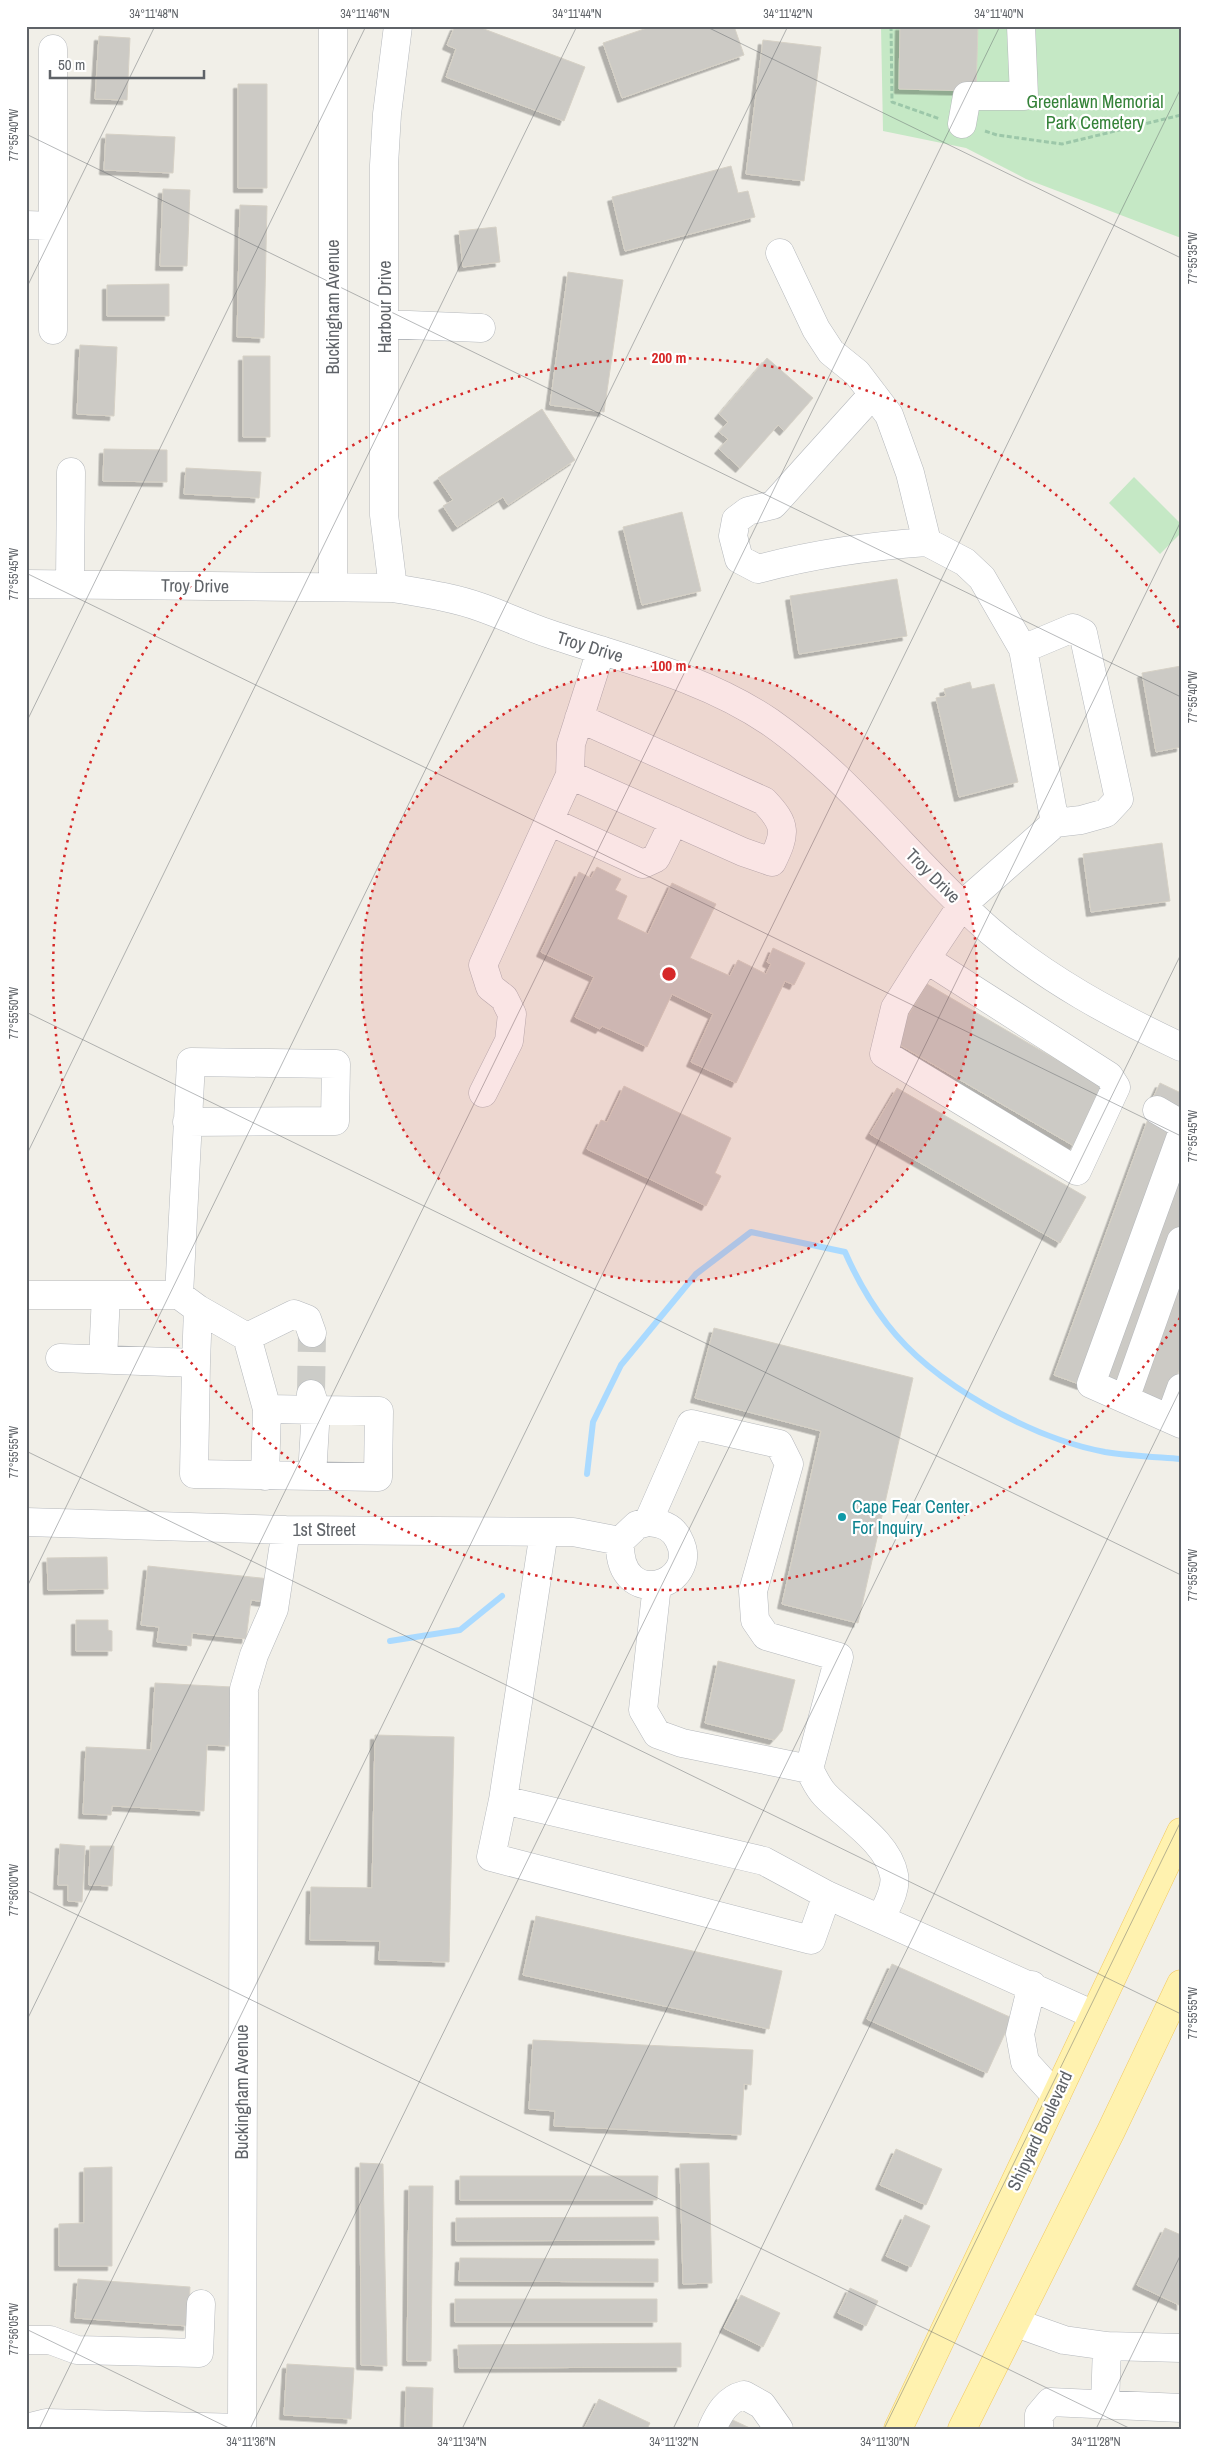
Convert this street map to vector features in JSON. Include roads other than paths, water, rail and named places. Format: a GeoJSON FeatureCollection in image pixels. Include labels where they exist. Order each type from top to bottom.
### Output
{"type":"FeatureCollection","features":[{"type":"Feature","properties":{"kind":"main road","name":"Shipyard Boulevard"},"geometry":{"type":"LineString","coordinates":[[898,2429],[1181,1832]]}},
{"type":"Feature","properties":{"kind":"main road"},"geometry":{"type":"LineString","coordinates":[[962,2429],[1178,1996]]}},
{"type":"Feature","properties":{"kind":"street","name":"Buckingham Avenue"},"geometry":{"type":"LineString","coordinates":[[333,26],[333,587]]}},
{"type":"Feature","properties":{"kind":"street","name":"Harbour Drive"},"geometry":{"type":"LineString","coordinates":[[393,588],[384,515],[384,165],[387,114],[398,26]]}},
{"type":"Feature","properties":{"kind":"street"},"geometry":{"type":"LineString","coordinates":[[962,124],[967,96],[1024,96],[1021,26]]}},
{"type":"Feature","properties":{"kind":"street"},"geometry":{"type":"LineString","coordinates":[[53,49],[53,330]]}},
{"type":"Feature","properties":{"kind":"street"},"geometry":{"type":"LineString","coordinates":[[26,225],[53,226]]}},
{"type":"Feature","properties":{"kind":"street"},"geometry":{"type":"LineString","coordinates":[[780,253],[816,330],[831,352],[857,373],[890,415],[910,473],[927,542]]}},
{"type":"Feature","properties":{"kind":"street"},"geometry":{"type":"LineString","coordinates":[[385,324],[481,328]]}},
{"type":"Feature","properties":{"kind":"street"},"geometry":{"type":"LineString","coordinates":[[873,394],[774,505],[748,511],[736,520],[733,536],[739,559],[758,569],[791,560],[869,546],[927,542],[965,562],[982,578],[1023,649],[1055,823]]}},
{"type":"Feature","properties":{"kind":"street"},"geometry":{"type":"LineString","coordinates":[[70,584],[71,472]]}},
{"type":"Feature","properties":{"kind":"street","name":"Troy Drive"},"geometry":{"type":"LineString","coordinates":[[26,584],[393,588],[430,594],[478,606],[548,634],[602,650],[706,688],[742,704],[805,749],[962,905],[1039,969],[1108,1011],[1181,1048]]}},
{"type":"Feature","properties":{"kind":"street"},"geometry":{"type":"LineString","coordinates":[[926,960],[1109,1076],[1116,1087],[1077,1170],[884,1054],[895,1008],[926,960],[962,905],[1055,823],[1081,820],[1106,813],[1119,799],[1083,633],[1073,628],[1023,649]]}},
{"type":"Feature","properties":{"kind":"street"},"geometry":{"type":"LineString","coordinates":[[483,1093],[509,1041],[512,1014],[504,998],[490,986],[483,965],[570,775],[571,744],[602,650]]}},
{"type":"Feature","properties":{"kind":"street"},"geometry":{"type":"LineString","coordinates":[[570,775],[743,852],[772,862],[783,839],[780,817],[764,801],[579,718]]}},
{"type":"Feature","properties":{"kind":"street"},"geometry":{"type":"LineString","coordinates":[[549,822],[642,864],[656,858],[674,821]]}},
{"type":"Feature","properties":{"kind":"street"},"geometry":{"type":"LineString","coordinates":[[188,1122],[335,1121],[336,1064],[191,1062],[188,1122],[188,1302],[196,1363],[194,1474],[378,1477],[379,1411],[313,1401],[267,1409]]}},
{"type":"Feature","properties":{"kind":"street"},"geometry":{"type":"LineString","coordinates":[[1157,1110],[1181,1124]]}},
{"type":"Feature","properties":{"kind":"street"},"geometry":{"type":"LineString","coordinates":[[1181,1136],[1091,1384],[1173,1420],[1173,1410],[1181,1388]]}},
{"type":"Feature","properties":{"kind":"street"},"geometry":{"type":"LineString","coordinates":[[1125,1399],[1181,1241]]}},
{"type":"Feature","properties":{"kind":"street"},"geometry":{"type":"LineString","coordinates":[[26,1295],[106,1295],[188,1302],[248,1337],[267,1409],[265,1476]]}},
{"type":"Feature","properties":{"kind":"street"},"geometry":{"type":"LineString","coordinates":[[103,1359],[106,1295]]}},
{"type":"Feature","properties":{"kind":"street"},"geometry":{"type":"LineString","coordinates":[[248,1337],[294,1314],[307,1319],[312,1333]]}},
{"type":"Feature","properties":{"kind":"street"},"geometry":{"type":"LineString","coordinates":[[60,1358],[196,1363]]}},
{"type":"Feature","properties":{"kind":"street"},"geometry":{"type":"LineString","coordinates":[[312,1476],[313,1401]]}},
{"type":"Feature","properties":{"kind":"street"},"geometry":{"type":"LineString","coordinates":[[648,1522],[691,1424],[779,1444],[789,1464],[753,1591],[756,1620],[766,1636],[838,1657],[809,1769],[823,1794],[878,1844],[888,1858],[894,1875],[893,1884],[892,1892],[881,1918]]}},
{"type":"Feature","properties":{"kind":"street","name":"1st Street"},"geometry":{"type":"LineString","coordinates":[[26,1522],[286,1530],[573,1532],[620,1541]]}},
{"type":"Feature","properties":{"kind":"street"},"geometry":{"type":"LineString","coordinates":[[648,1522],[669,1527],[677,1535],[682,1545],[683,1556],[674,1576],[657,1585],[638,1583],[627,1574],[620,1561],[620,1541],[637,1525],[648,1522]]}},
{"type":"Feature","properties":{"kind":"street","name":"Buckingham Avenue"},"geometry":{"type":"LineString","coordinates":[[242,2429],[242,1755],[244,1689],[254,1655],[274,1609],[286,1530]]}},
{"type":"Feature","properties":{"kind":"street"},"geometry":{"type":"LineString","coordinates":[[544,1532],[503,1800],[491,1858],[811,1940],[827,1894]]}},
{"type":"Feature","properties":{"kind":"street"},"geometry":{"type":"LineString","coordinates":[[657,1585],[643,1710],[657,1734],[682,1743],[809,1769]]}},
{"type":"Feature","properties":{"kind":"street"},"geometry":{"type":"LineString","coordinates":[[503,1800],[764,1861],[827,1894],[1032,1985],[1094,2015]]}},
{"type":"Feature","properties":{"kind":"street"},"geometry":{"type":"LineString","coordinates":[[1032,1985],[1020,2034],[1025,2062],[1056,2096]]}},
{"type":"Feature","properties":{"kind":"street"},"geometry":{"type":"LineString","coordinates":[[26,2340],[50,2340],[77,2350],[199,2353],[201,2304]]}},
{"type":"Feature","properties":{"kind":"street"},"geometry":{"type":"LineString","coordinates":[[1016,2323],[1064,2340],[1107,2346],[1181,2348]]}},
{"type":"Feature","properties":{"kind":"street"},"geometry":{"type":"LineString","coordinates":[[1105,2404],[1107,2346]]}},
{"type":"Feature","properties":{"kind":"street"},"geometry":{"type":"LineString","coordinates":[[744,2395],[762,2405],[779,2429]]}},
{"type":"Feature","properties":{"kind":"street"},"geometry":{"type":"LineString","coordinates":[[712,2429],[716,2418],[732,2398],[744,2395],[764,2395],[788,2410],[796,2429]]}},
{"type":"Feature","properties":{"kind":"street"},"geometry":{"type":"LineString","coordinates":[[1039,2429],[1039,2415],[1050,2402],[1181,2408]]}},
{"type":"Feature","properties":{"kind":"street"},"geometry":{"type":"LineString","coordinates":[[26,2428],[46,2423],[242,2429]]}},
{"type":"Feature","properties":{"kind":"waterway"},"geometry":{"type":"LineString","coordinates":[[587,1474],[593,1422],[621,1365],[696,1274],[751,1232],[845,1252],[875,1307],[887,1324],[907,1346],[930,1367],[985,1405],[1046,1435],[1076,1445],[1105,1452],[1181,1459]]}},
{"type":"Feature","properties":{"kind":"waterway"},"geometry":{"type":"LineString","coordinates":[[390,1641],[460,1630],[502,1596]]}},
{"type":"Feature","properties":{"kind":"tunnel"},"geometry":{"type":"LineString","coordinates":[[311,1394],[312,1333]]}},
{"type":"Feature","properties":{"kind":"place","name":"Cape Fear Center For Inquiry"},"geometry":{"type":"Point","coordinates":[842,1517]}},
{"type":"Feature","properties":{"kind":"park label","name":"Greenlawn Memorial Park Cemetery"},"geometry":{"type":"Point","coordinates":[1095,112]}}]}
